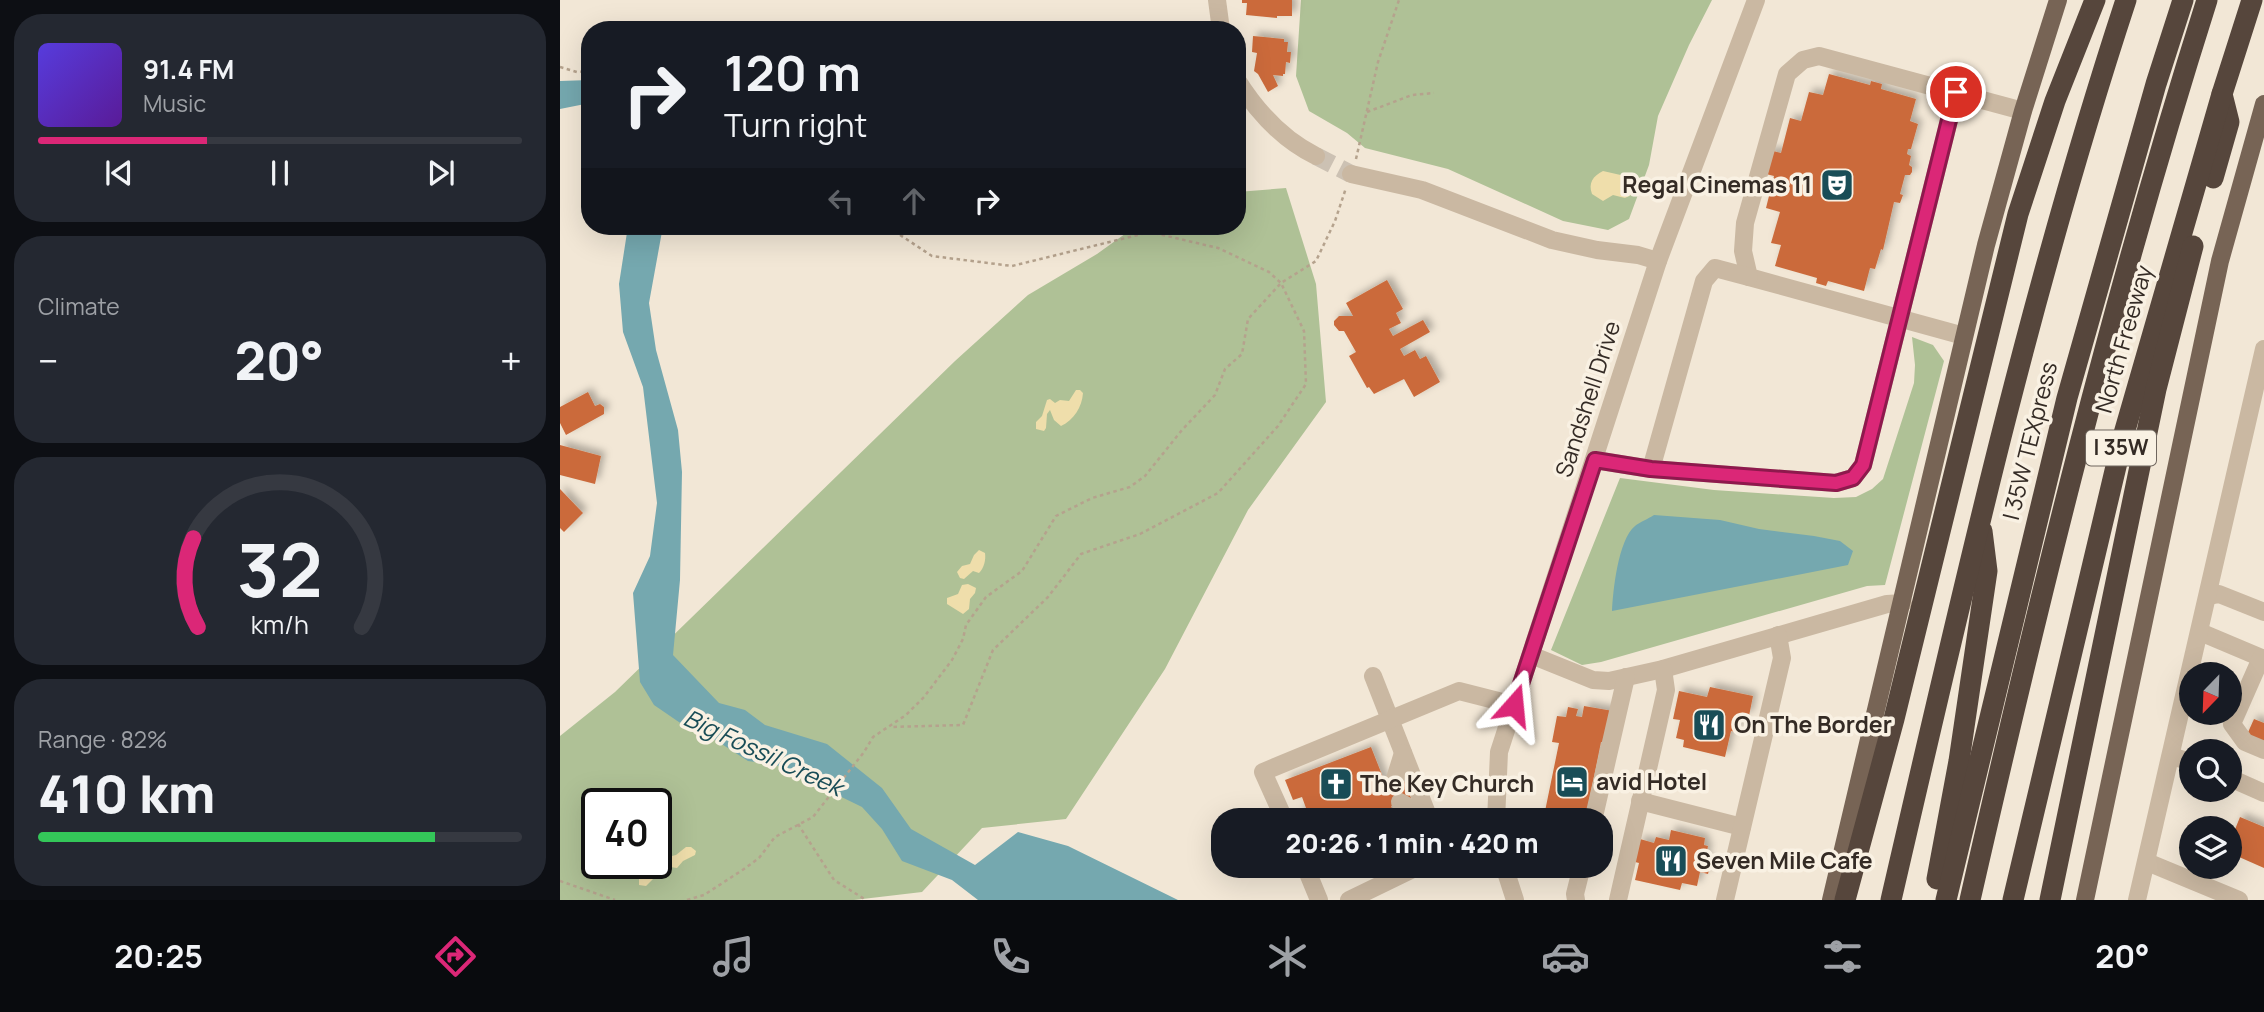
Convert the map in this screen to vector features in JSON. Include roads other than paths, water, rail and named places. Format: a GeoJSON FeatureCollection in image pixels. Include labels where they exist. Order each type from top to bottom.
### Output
{"type":"FeatureCollection","features":[{"type":"Feature","properties":{"kind":"highway"},"geometry":{"type":"LineString","coordinates":[[1845,900],[1894,719],[2018,214],[2055,101],[2095,0]]}},
{"type":"Feature","properties":{"kind":"highway"},"geometry":{"type":"LineString","coordinates":[[1891,900],[1980,515],[2042,279],[2126,0]]}},
{"type":"Feature","properties":{"kind":"highway","name":"I 35W TEXpress"},"geometry":{"type":"LineString","coordinates":[[1946,900],[2071,385],[2152,97],[2183,0]]}},
{"type":"Feature","properties":{"kind":"highway"},"geometry":{"type":"LineString","coordinates":[[1970,900],[2090,402],[2133,242],[2207,0]]}},
{"type":"Feature","properties":{"kind":"highway","name":"North Freeway"},"geometry":{"type":"LineString","coordinates":[[2013,900],[2123,437],[2222,94],[2252,0]]}},
{"type":"Feature","properties":{"kind":"highway"},"geometry":{"type":"LineString","coordinates":[[2050,900],[2156,389],[2229,122],[2222,94]]}},
{"type":"Feature","properties":{"kind":"highway"},"geometry":{"type":"LineString","coordinates":[[1934,900],[1959,761],[1987,571],[1980,515]]}},
{"type":"Feature","properties":{"kind":"main road"},"geometry":{"type":"LineString","coordinates":[[1831,900],[1964,336],[2024,111],[2058,0]]}},
{"type":"Feature","properties":{"kind":"main road"},"geometry":{"type":"LineString","coordinates":[[2085,900],[2220,261],[2264,104]]}},
{"type":"Feature","properties":{"kind":"street"},"geometry":{"type":"LineString","coordinates":[[1217,0],[1220,21]]}},
{"type":"Feature","properties":{"kind":"street","name":"Sandshell Drive"},"geometry":{"type":"LineString","coordinates":[[1497,808],[1499,752],[1514,705],[1658,261],[1756,0]]}},
{"type":"Feature","properties":{"kind":"street"},"geometry":{"type":"LineString","coordinates":[[1749,277],[1743,251],[1745,223],[1787,74],[1802,60],[1819,56],[2024,111]]}},
{"type":"Feature","properties":{"kind":"street"},"geometry":{"type":"LineString","coordinates":[[1246,92],[1259,110],[1290,140],[1316,156]]}},
{"type":"Feature","properties":{"kind":"street"},"geometry":{"type":"LineString","coordinates":[[1595,460],[1651,469],[1836,483],[1853,478],[1863,465],[1956,92]]}},
{"type":"Feature","properties":{"kind":"street"},"geometry":{"type":"LineString","coordinates":[[1351,174],[1422,190],[1552,240],[1658,261]]}},
{"type":"Feature","properties":{"kind":"street"},"geometry":{"type":"LineString","coordinates":[[1651,469],[1704,281],[1715,268],[1964,336]]}},
{"type":"Feature","properties":{"kind":"street"},"geometry":{"type":"LineString","coordinates":[[2137,900],[2264,349]]}},
{"type":"Feature","properties":{"kind":"street"},"geometry":{"type":"LineString","coordinates":[[2209,596],[2219,594],[2264,612]]}},
{"type":"Feature","properties":{"kind":"street"},"geometry":{"type":"LineString","coordinates":[[1531,655],[1593,680],[1609,681],[1663,669],[1887,604],[1903,603]]}},
{"type":"Feature","properties":{"kind":"street"},"geometry":{"type":"LineString","coordinates":[[2200,632],[2263,659],[2232,724],[2245,742],[2264,750]]}},
{"type":"Feature","properties":{"kind":"street"},"geometry":{"type":"LineString","coordinates":[[1725,900],[1782,657],[1777,635]]}},
{"type":"Feature","properties":{"kind":"street"},"geometry":{"type":"LineString","coordinates":[[1618,900],[1667,690],[1663,669]]}},
{"type":"Feature","properties":{"kind":"street"},"geometry":{"type":"LineString","coordinates":[[1373,677],[1425,808]]}},
{"type":"Feature","properties":{"kind":"street"},"geometry":{"type":"LineString","coordinates":[[1596,808],[1626,677]]}},
{"type":"Feature","properties":{"kind":"street"},"geometry":{"type":"LineString","coordinates":[[1279,808],[1263,772],[1459,691],[1514,705]]}},
{"type":"Feature","properties":{"kind":"street"},"geometry":{"type":"LineString","coordinates":[[1394,782],[1404,753]]}},
{"type":"Feature","properties":{"kind":"street"},"geometry":{"type":"LineString","coordinates":[[2171,756],[2179,758]]}},
{"type":"Feature","properties":{"kind":"street"},"geometry":{"type":"LineString","coordinates":[[2242,783],[2264,793]]}},
{"type":"Feature","properties":{"kind":"street"},"geometry":{"type":"LineString","coordinates":[[1640,801],[1742,827]]}},
{"type":"Feature","properties":{"kind":"street"},"geometry":{"type":"LineString","coordinates":[[1400,803],[1409,808]]}},
{"type":"Feature","properties":{"kind":"street"},"geometry":{"type":"LineString","coordinates":[[2147,862],[2239,900]]}},
{"type":"Feature","properties":{"kind":"street"},"geometry":{"type":"LineString","coordinates":[[1309,878],[1319,900]]}},
{"type":"Feature","properties":{"kind":"street"},"geometry":{"type":"LineString","coordinates":[[1349,900],[1394,878]]}},
{"type":"Feature","properties":{"kind":"street"},"geometry":{"type":"LineString","coordinates":[[1508,878],[1515,900]]}},
{"type":"Feature","properties":{"kind":"street"},"geometry":{"type":"LineString","coordinates":[[1576,900],[1574,894],[1579,878]]}},
{"type":"Feature","properties":{"kind":"water"},"geometry":{"type":"Polygon","coordinates":[[[581,80],[581,105],[560,109],[560,81],[581,80]]]}},
{"type":"Feature","properties":{"kind":"water","name":"Big Fossil Creek"},"geometry":{"type":"Polygon","coordinates":[[[627,235],[661,235],[649,303],[656,350],[678,430],[682,472],[680,580],[673,655],[719,703],[745,710],[765,725],[827,744],[882,788],[911,829],[975,865],[1018,832],[1068,846],[1178,900],[978,900],[952,880],[902,861],[882,829],[862,807],[776,765],[748,761],[717,741],[692,731],[654,705],[640,682],[633,593],[650,556],[657,503],[643,387],[623,332],[619,284],[627,235]]]}},
{"type":"Feature","properties":{"kind":"water"},"geometry":{"type":"Polygon","coordinates":[[[1654,515],[1720,520],[1759,529],[1814,536],[1840,541],[1853,551],[1848,565],[1612,611],[1624,542],[1635,526],[1654,515]]]}},
{"type":"Feature","properties":{"kind":"tunnel"},"geometry":{"type":"LineString","coordinates":[[1316,156],[1351,174]]}},
{"type":"Feature","properties":{"kind":"place","name":"Regal Cinemas 11"},"geometry":{"type":"Point","coordinates":[1837,185]}},
{"type":"Feature","properties":{"kind":"place","name":"On The Border"},"geometry":{"type":"Point","coordinates":[1709,725]}},
{"type":"Feature","properties":{"kind":"place","name":"avid Hotel"},"geometry":{"type":"Point","coordinates":[1572,782]}},
{"type":"Feature","properties":{"kind":"place","name":"The Key Church"},"geometry":{"type":"Point","coordinates":[1336,784]}},
{"type":"Feature","properties":{"kind":"place","name":"Seven Mile Cafe"},"geometry":{"type":"Point","coordinates":[1671,861]}}]}
